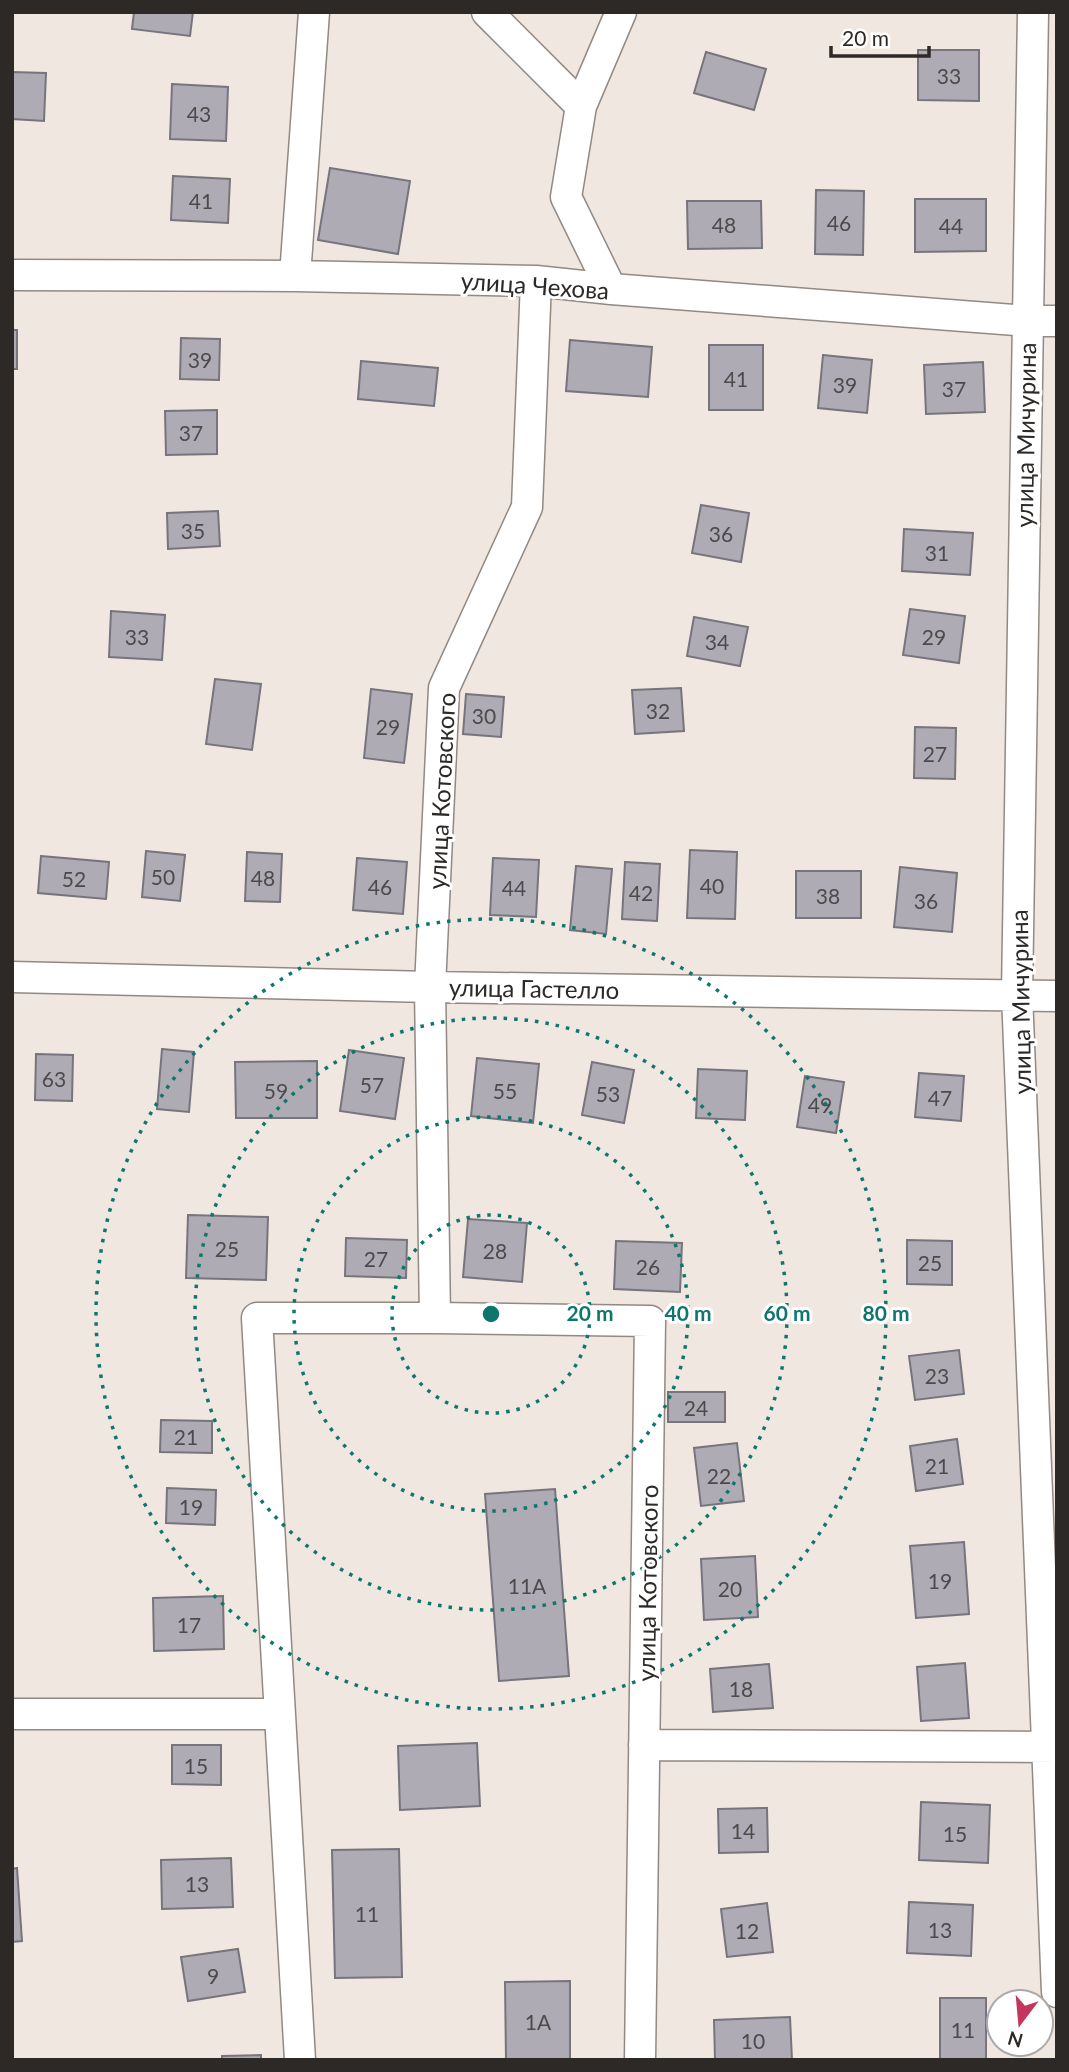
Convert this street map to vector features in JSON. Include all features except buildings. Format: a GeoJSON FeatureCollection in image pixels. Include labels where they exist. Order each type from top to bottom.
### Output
{"type":"FeatureCollection","features":[{"type":"Feature","properties":{"kind":"street"},"geometry":{"type":"LineString","coordinates":[[295,276],[314,12]]}},
{"type":"Feature","properties":{"kind":"street"},"geometry":{"type":"LineString","coordinates":[[487,12],[581,106]]}},
{"type":"Feature","properties":{"kind":"street"},"geometry":{"type":"LineString","coordinates":[[611,289],[566,197],[581,106],[621,12]]}},
{"type":"Feature","properties":{"kind":"street","name":"улица Мичурина"},"geometry":{"type":"LineString","coordinates":[[1032,12],[1017,994],[1052,1748],[1057,1992]]}},
{"type":"Feature","properties":{"kind":"street","name":"улица Чехова"},"geometry":{"type":"LineString","coordinates":[[12,275],[295,276],[536,281],[1027,321],[1057,321]]}},
{"type":"Feature","properties":{"kind":"street","name":"улица Котовского"},"geometry":{"type":"LineString","coordinates":[[435,1318],[430,987],[444,688],[527,508],[536,281]]}},
{"type":"Feature","properties":{"kind":"street","name":"улица Гастелло"},"geometry":{"type":"LineString","coordinates":[[12,977],[430,987],[1057,996]]}},
{"type":"Feature","properties":{"kind":"street","name":"улица Котовского"},"geometry":{"type":"LineString","coordinates":[[300,2060],[257,1318],[650,1321],[640,2060]]}},
{"type":"Feature","properties":{"kind":"street"},"geometry":{"type":"LineString","coordinates":[[12,1714],[280,1714]]}},
{"type":"Feature","properties":{"kind":"street"},"geometry":{"type":"LineString","coordinates":[[644,1745],[1052,1748]]}}]}
